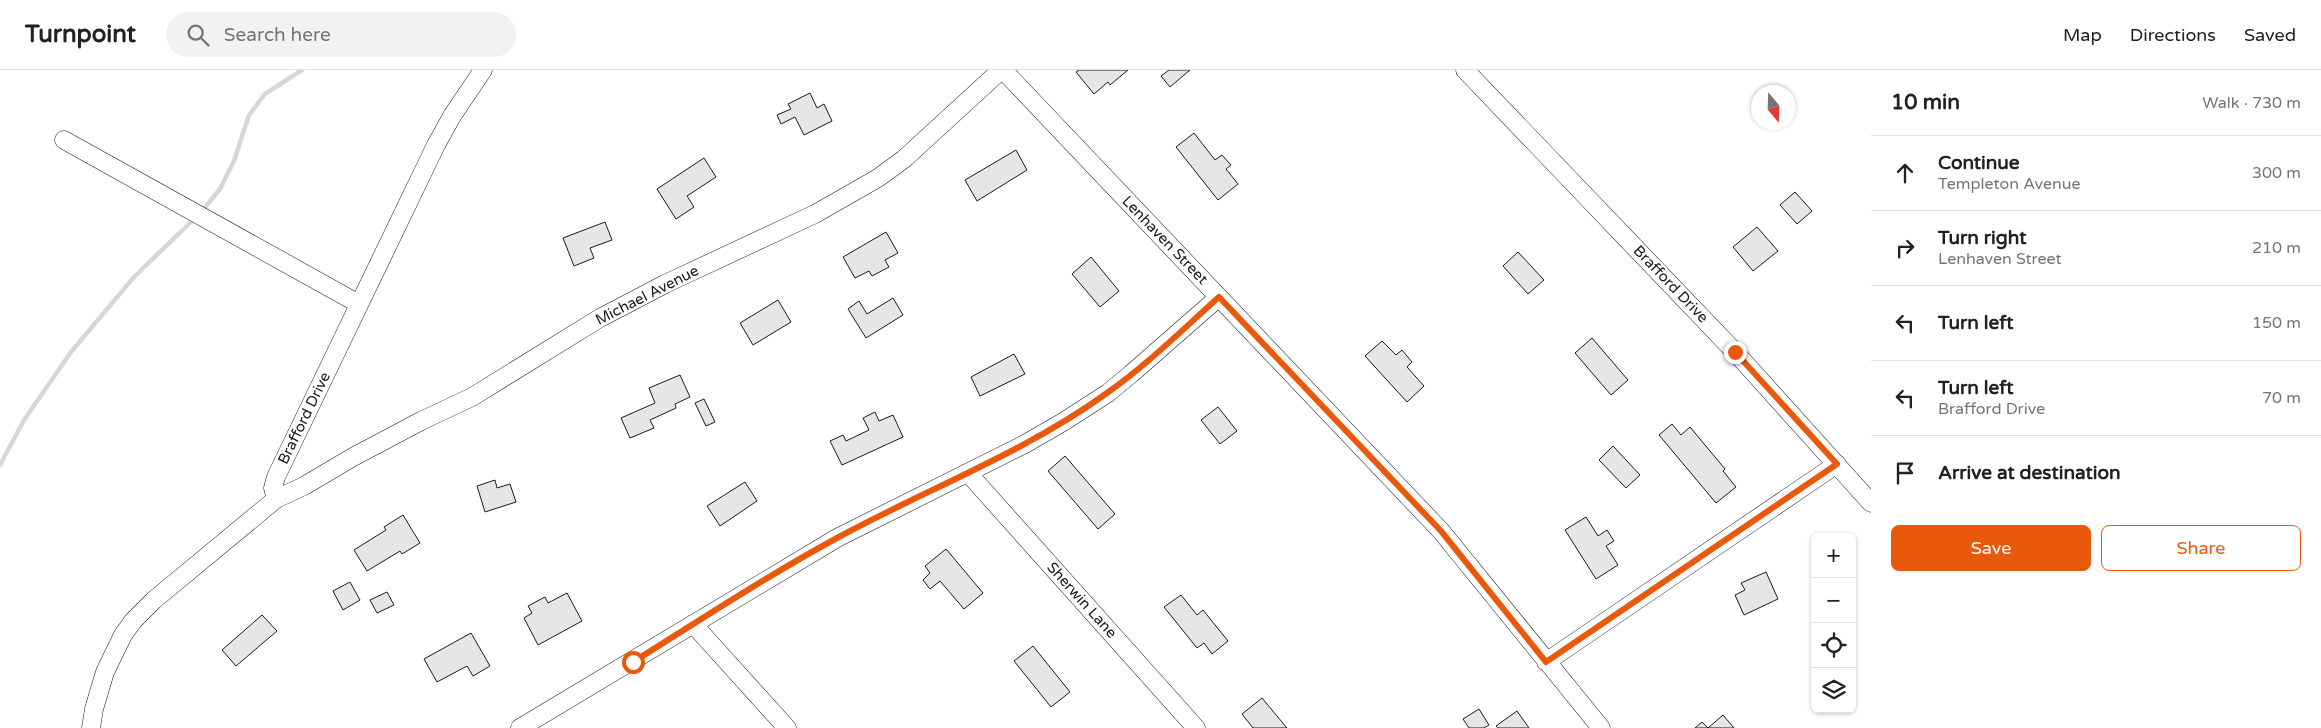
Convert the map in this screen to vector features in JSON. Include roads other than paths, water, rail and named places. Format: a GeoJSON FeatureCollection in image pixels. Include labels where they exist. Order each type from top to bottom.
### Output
{"type":"FeatureCollection","features":[{"type":"Feature","properties":{"kind":"street","name":"Brafford Drive"},"geometry":{"type":"LineString","coordinates":[[276,499],[274,488],[276,477],[359,304],[452,116],[484,70]]}},
{"type":"Feature","properties":{"kind":"street","name":"Lenhaven Street"},"geometry":{"type":"LineString","coordinates":[[1002,70],[1441,531],[1601,728]]}},
{"type":"Feature","properties":{"kind":"street","name":"Michael Avenue"},"geometry":{"type":"LineString","coordinates":[[276,499],[304,486],[353,456],[472,397],[600,318],[665,284],[815,214],[878,178],[904,159],[1002,70]]}},
{"type":"Feature","properties":{"kind":"street","name":"Brafford Drive"},"geometry":{"type":"LineString","coordinates":[[1465,70],[1728,344],[1871,503]]}},
{"type":"Feature","properties":{"kind":"street"},"geometry":{"type":"LineString","coordinates":[[64,140],[359,304]]}},
{"type":"Feature","properties":{"kind":"street"},"geometry":{"type":"LineString","coordinates":[[520,728],[837,538],[1025,444],[1108,393],[1219,297]]}},
{"type":"Feature","properties":{"kind":"street"},"geometry":{"type":"LineString","coordinates":[[1546,662],[1837,464]]}},
{"type":"Feature","properties":{"kind":"street","name":"Sherwin Lane"},"geometry":{"type":"LineString","coordinates":[[968,473],[1196,728]]}},
{"type":"Feature","properties":{"kind":"street"},"geometry":{"type":"LineString","coordinates":[[91,728],[94,709],[105,672],[123,635],[133,621],[154,600],[276,499]]}},
{"type":"Feature","properties":{"kind":"street"},"geometry":{"type":"LineString","coordinates":[[693,624],[787,728]]}},
{"type":"Feature","properties":{"kind":"waterway"},"geometry":{"type":"LineString","coordinates":[[202,211],[220,189],[234,161],[249,115],[265,94],[302,70]]}},
{"type":"Feature","properties":{"kind":"waterway"},"geometry":{"type":"LineString","coordinates":[[0,465],[24,420],[71,352],[134,277],[195,218]]}}]}
